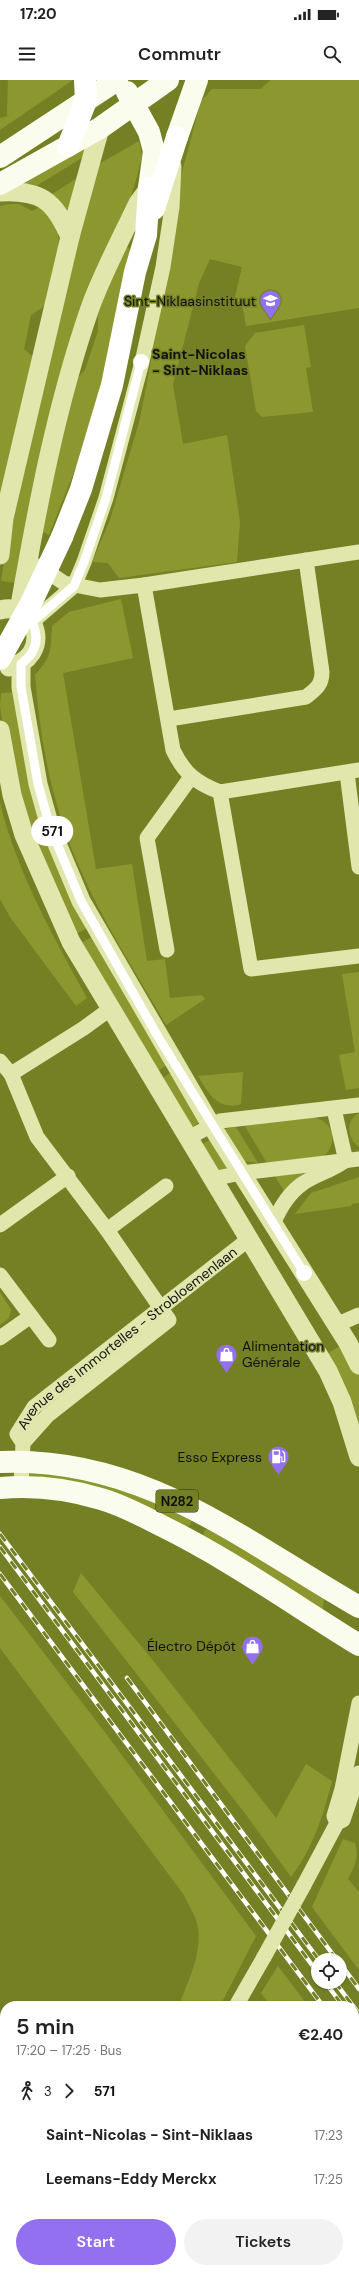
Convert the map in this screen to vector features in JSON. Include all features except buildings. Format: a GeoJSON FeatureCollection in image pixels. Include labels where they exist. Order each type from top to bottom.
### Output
{"type":"FeatureCollection","features":[{"type":"Feature","properties":{"kind":"highway"},"geometry":{"type":"LineString","coordinates":[[68,146],[85,90]]}},
{"type":"Feature","properties":{"kind":"highway"},"geometry":{"type":"LineString","coordinates":[[0,660],[31,602],[62,537],[81,489],[112,385],[135,272],[177,137]]}},
{"type":"Feature","properties":{"kind":"highway"},"geometry":{"type":"LineString","coordinates":[[146,235],[149,188]]}},
{"type":"Feature","properties":{"kind":"main road"},"geometry":{"type":"LineString","coordinates":[[0,184],[100,128],[134,106],[168,80]]}},
{"type":"Feature","properties":{"kind":"main road"},"geometry":{"type":"LineString","coordinates":[[177,137],[196,80]]}},
{"type":"Feature","properties":{"kind":"main road"},"geometry":{"type":"LineString","coordinates":[[116,81],[134,106],[149,132],[154,151],[149,188]]}},
{"type":"Feature","properties":{"kind":"main road"},"geometry":{"type":"LineString","coordinates":[[0,157],[85,90],[116,81]]}},
{"type":"Feature","properties":{"kind":"main road"},"geometry":{"type":"LineString","coordinates":[[100,128],[116,81]]}},
{"type":"Feature","properties":{"kind":"main road","name":"N282"},"geometry":{"type":"LineString","coordinates":[[14,1455],[112,1475],[158,1492],[204,1513],[359,1607]]}},
{"type":"Feature","properties":{"kind":"main road","name":"N282"},"geometry":{"type":"LineString","coordinates":[[8,1487],[47,1487],[90,1496],[134,1512],[189,1539],[243,1571],[359,1645]]}},
{"type":"Feature","properties":{"kind":"street"},"geometry":{"type":"LineString","coordinates":[[0,555],[4,518],[70,237],[100,128]]}},
{"type":"Feature","properties":{"kind":"street"},"geometry":{"type":"LineString","coordinates":[[25,616],[74,586],[106,498],[143,354],[163,267],[172,206],[177,137]]}},
{"type":"Feature","properties":{"kind":"street"},"geometry":{"type":"LineString","coordinates":[[25,616],[27,554],[61,403],[91,305],[138,203],[149,188]]}},
{"type":"Feature","properties":{"kind":"street"},"geometry":{"type":"LineString","coordinates":[[0,192],[33,193],[41,198],[56,211],[70,237]]}},
{"type":"Feature","properties":{"kind":"street"},"geometry":{"type":"LineString","coordinates":[[27,554],[55,578],[74,586],[100,590],[144,585],[359,552]]}},
{"type":"Feature","properties":{"kind":"street"},"geometry":{"type":"LineString","coordinates":[[169,719],[306,697],[318,687],[322,681],[322,672],[306,560]]}},
{"type":"Feature","properties":{"kind":"street"},"geometry":{"type":"LineString","coordinates":[[144,585],[169,719],[173,750],[181,767],[191,777],[206,787],[220,792],[353,772],[359,866]]}},
{"type":"Feature","properties":{"kind":"street"},"geometry":{"type":"LineString","coordinates":[[0,610],[25,616],[36,630],[37,640],[34,650],[29,658],[21,664],[10,668],[0,666]]}},
{"type":"Feature","properties":{"kind":"street"},"geometry":{"type":"LineString","coordinates":[[21,664],[21,687],[38,784],[50,827],[66,869],[96,928],[212,1125],[336,1325],[359,1365]]}},
{"type":"Feature","properties":{"kind":"street"},"geometry":{"type":"LineString","coordinates":[[0,730],[12,795],[24,836],[68,935],[110,1009],[212,1179],[250,1239],[328,1371],[342,1402],[359,1457]]}},
{"type":"Feature","properties":{"kind":"street"},"geometry":{"type":"LineString","coordinates":[[167,950],[147,838],[191,777]]}},
{"type":"Feature","properties":{"kind":"street"},"geometry":{"type":"LineString","coordinates":[[220,792],[251,969],[359,956]]}},
{"type":"Feature","properties":{"kind":"street"},"geometry":{"type":"LineString","coordinates":[[11,1074],[84,1028],[110,1009]]}},
{"type":"Feature","properties":{"kind":"street"},"geometry":{"type":"LineString","coordinates":[[0,1061],[11,1074],[37,1137],[68,1176],[107,1230],[165,1315]]}},
{"type":"Feature","properties":{"kind":"street"},"geometry":{"type":"LineString","coordinates":[[188,1138],[220,1121],[359,1105]]}},
{"type":"Feature","properties":{"kind":"street"},"geometry":{"type":"LineString","coordinates":[[334,1109],[352,1160]]}},
{"type":"Feature","properties":{"kind":"street"},"geometry":{"type":"LineString","coordinates":[[212,1179],[241,1173],[352,1160]]}},
{"type":"Feature","properties":{"kind":"street"},"geometry":{"type":"LineString","coordinates":[[273,1224],[278,1212],[302,1184],[352,1160]]}},
{"type":"Feature","properties":{"kind":"street"},"geometry":{"type":"LineString","coordinates":[[0,1226],[68,1176]]}},
{"type":"Feature","properties":{"kind":"street"},"geometry":{"type":"LineString","coordinates":[[107,1230],[166,1186]]}},
{"type":"Feature","properties":{"kind":"street","name":"Avenue des Immortelles - Strobloemenlaan"},"geometry":{"type":"LineString","coordinates":[[14,1455],[17,1434],[34,1407],[165,1315],[250,1239]]}},
{"type":"Feature","properties":{"kind":"street"},"geometry":{"type":"LineString","coordinates":[[0,1275],[49,1340]]}},
{"type":"Feature","properties":{"kind":"street"},"geometry":{"type":"LineString","coordinates":[[336,1325],[359,1314]]}},
{"type":"Feature","properties":{"kind":"street"},"geometry":{"type":"LineString","coordinates":[[0,1338],[31,1316]]}},
{"type":"Feature","properties":{"kind":"street"},"geometry":{"type":"LineString","coordinates":[[8,1487],[14,1455]]}},
{"type":"Feature","properties":{"kind":"street"},"geometry":{"type":"LineString","coordinates":[[337,1823],[334,1816],[342,1789],[359,1703]]}},
{"type":"Feature","properties":{"kind":"street"},"geometry":{"type":"LineString","coordinates":[[239,2001],[337,1823],[343,1820],[359,1773]]}},
{"type":"Feature","properties":{"kind":"green space"},"geometry":{"type":"Polygon","coordinates":[[[8,80],[73,80],[0,130],[0,118],[7,116],[8,80]]]}},
{"type":"Feature","properties":{"kind":"green space"},"geometry":{"type":"Polygon","coordinates":[[[271,80],[359,80],[359,308],[246,326],[242,303],[234,301],[242,267],[210,259],[199,283],[173,385],[183,444],[227,435],[240,522],[237,562],[119,578],[108,563],[92,562],[110,520],[140,419],[170,261],[181,176],[201,101],[212,89],[260,89],[271,80]]]}},
{"type":"Feature","properties":{"kind":"green space"},"geometry":{"type":"Polygon","coordinates":[[[139,141],[142,156],[137,176],[17,583],[1,581],[14,498],[97,165],[139,141]]]}},
{"type":"Feature","properties":{"kind":"green space"},"geometry":{"type":"Polygon","coordinates":[[[84,146],[85,156],[33,188],[24,183],[84,146]]]}},
{"type":"Feature","properties":{"kind":"green space"},"geometry":{"type":"Polygon","coordinates":[[[79,177],[69,218],[49,196],[79,177]]]}},
{"type":"Feature","properties":{"kind":"green space"},"geometry":{"type":"Polygon","coordinates":[[[19,204],[32,211],[44,205],[58,232],[59,250],[48,304],[31,315],[24,349],[34,358],[0,504],[0,206],[19,204]]]}},
{"type":"Feature","properties":{"kind":"green space"},"geometry":{"type":"Polygon","coordinates":[[[124,246],[129,248],[130,251],[115,335],[82,452],[49,535],[39,530],[72,384],[85,370],[98,331],[98,315],[104,288],[124,246]]]}},
{"type":"Feature","properties":{"kind":"green space"},"geometry":{"type":"Polygon","coordinates":[[[304,325],[311,367],[306,368],[313,412],[262,417],[256,411],[245,346],[255,333],[304,325]]]}},
{"type":"Feature","properties":{"kind":"green space"},"geometry":{"type":"Polygon","coordinates":[[[121,599],[133,658],[63,673],[96,869],[132,864],[147,961],[165,959],[170,998],[202,995],[205,999],[166,1025],[100,910],[71,848],[55,800],[49,775],[37,700],[35,675],[45,662],[50,652],[52,626],[69,612],[121,599]]]}},
{"type":"Feature","properties":{"kind":"green space"},"geometry":{"type":"Polygon","coordinates":[[[17,692],[89,927],[73,936],[31,843],[5,737],[0,706],[1,693],[17,692]]]}},
{"type":"Feature","properties":{"kind":"green space"},"geometry":{"type":"Polygon","coordinates":[[[0,802],[16,853],[37,903],[87,998],[76,1006],[10,917],[0,899],[0,802]]]}},
{"type":"Feature","properties":{"kind":"green space"},"geometry":{"type":"Polygon","coordinates":[[[94,936],[169,1064],[154,1073],[77,945],[94,936]]]}},
{"type":"Feature","properties":{"kind":"green space"},"geometry":{"type":"Polygon","coordinates":[[[359,972],[359,1088],[346,1090],[339,1055],[355,1052],[342,974],[359,972]]]}},
{"type":"Feature","properties":{"kind":"green space"},"geometry":{"type":"Polygon","coordinates":[[[175,1070],[202,1121],[190,1128],[158,1081],[175,1070]]]}},
{"type":"Feature","properties":{"kind":"green space"},"geometry":{"type":"Polygon","coordinates":[[[243,1072],[241,1104],[233,1106],[220,1103],[215,1099],[206,1089],[198,1076],[243,1072]]]}},
{"type":"Feature","properties":{"kind":"green space"},"geometry":{"type":"Polygon","coordinates":[[[359,1113],[359,1147],[352,1139],[349,1130],[351,1120],[359,1113]]]}},
{"type":"Feature","properties":{"kind":"green space"},"geometry":{"type":"Polygon","coordinates":[[[314,1117],[321,1120],[327,1124],[330,1130],[332,1143],[329,1150],[323,1157],[268,1165],[245,1126],[314,1117]]]}},
{"type":"Feature","properties":{"kind":"green space"},"geometry":{"type":"Polygon","coordinates":[[[236,1127],[258,1163],[244,1161],[225,1129],[236,1127]]]}},
{"type":"Feature","properties":{"kind":"green space"},"geometry":{"type":"Polygon","coordinates":[[[214,1137],[230,1166],[216,1174],[200,1146],[214,1137]]]}},
{"type":"Feature","properties":{"kind":"green space"},"geometry":{"type":"Polygon","coordinates":[[[304,1172],[286,1194],[275,1176],[304,1172]]]}},
{"type":"Feature","properties":{"kind":"green space"},"geometry":{"type":"Polygon","coordinates":[[[359,1177],[359,1203],[352,1204],[351,1206],[295,1214],[311,1193],[359,1177]]]}},
{"type":"Feature","properties":{"kind":"green space"},"geometry":{"type":"Polygon","coordinates":[[[0,1292],[11,1310],[9,1318],[0,1325],[0,1292]]]}},
{"type":"Feature","properties":{"kind":"green space"},"geometry":{"type":"Polygon","coordinates":[[[343,1344],[359,1375],[359,1435],[324,1356],[343,1344]]]}},
{"type":"Feature","properties":{"kind":"green space"},"geometry":{"type":"Polygon","coordinates":[[[29,1473],[88,1475],[193,1518],[190,1525],[186,1527],[29,1478],[29,1473]]]}},
{"type":"Feature","properties":{"kind":"green space"},"geometry":{"type":"Polygon","coordinates":[[[211,1527],[325,1596],[322,1612],[203,1536],[205,1530],[211,1527]]]}},
{"type":"Feature","properties":{"kind":"green space"},"geometry":{"type":"Polygon","coordinates":[[[81,1573],[155,1663],[276,1818],[306,1764],[332,1781],[325,1807],[311,1843],[299,1866],[291,1877],[247,1816],[73,1592],[81,1573]]]}},
{"type":"Feature","properties":{"kind":"green space"},"geometry":{"type":"Polygon","coordinates":[[[0,1596],[104,1731],[256,1936],[223,2001],[181,2001],[197,1955],[199,1934],[197,1923],[184,1895],[0,1648],[0,1596]]]}},
{"type":"Feature","properties":{"kind":"green space"},"geometry":{"type":"Polygon","coordinates":[[[343,1839],[355,1843],[357,1853],[356,1862],[348,1879],[359,1892],[359,1970],[347,1953],[312,1907],[343,1839]]]}},
{"type":"Feature","properties":{"kind":"green space"},"geometry":{"type":"Polygon","coordinates":[[[278,1966],[304,2001],[267,2001],[261,1993],[278,1966]]]}},
{"type":"Feature","properties":{"kind":"railway"},"geometry":{"type":"LineString","coordinates":[[0,1534],[314,1953]]}},
{"type":"Feature","properties":{"kind":"railway"},"geometry":{"type":"LineString","coordinates":[[0,1547],[311,1964]]}},
{"type":"Feature","properties":{"kind":"railway"},"geometry":{"type":"LineString","coordinates":[[0,1574],[319,2001]]}},
{"type":"Feature","properties":{"kind":"railway"},"geometry":{"type":"LineString","coordinates":[[127,1678],[332,1953]]}},
{"type":"Feature","properties":{"kind":"railway"},"geometry":{"type":"LineString","coordinates":[[347,1973],[359,1989]]}},
{"type":"Feature","properties":{"kind":"railway"},"geometry":{"type":"LineString","coordinates":[[330,1989],[339,2001]]}},
{"type":"Feature","properties":{"kind":"railway"},"geometry":{"type":"LineString","coordinates":[[340,1989],[349,2001]]}},
{"type":"Feature","properties":{"kind":"bus line","name":"571"},"geometry":{"type":"LineString","coordinates":[[141,362],[106,498],[84,562],[74,586],[32,622],[36,630],[37,640],[34,650],[29,658],[21,664],[21,687],[38,784],[50,827],[66,869],[81,901],[157,1035],[304,1273]]}},
{"type":"Feature","properties":{"kind":"place","name":"Sint-Niklaasinstituut"},"geometry":{"type":"Point","coordinates":[271,320]}},
{"type":"Feature","properties":{"kind":"place","name":"Saint-Nicolas - Sint-Niklaas"},"geometry":{"type":"Point","coordinates":[141,362]}},
{"type":"Feature","properties":{"kind":"place","name":"Alimentation Générale"},"geometry":{"type":"Point","coordinates":[226,1374]}},
{"type":"Feature","properties":{"kind":"place","name":"Esso Express"},"geometry":{"type":"Point","coordinates":[278,1476]}},
{"type":"Feature","properties":{"kind":"place","name":"Électro Dépôt"},"geometry":{"type":"Point","coordinates":[252,1666]}}]}
